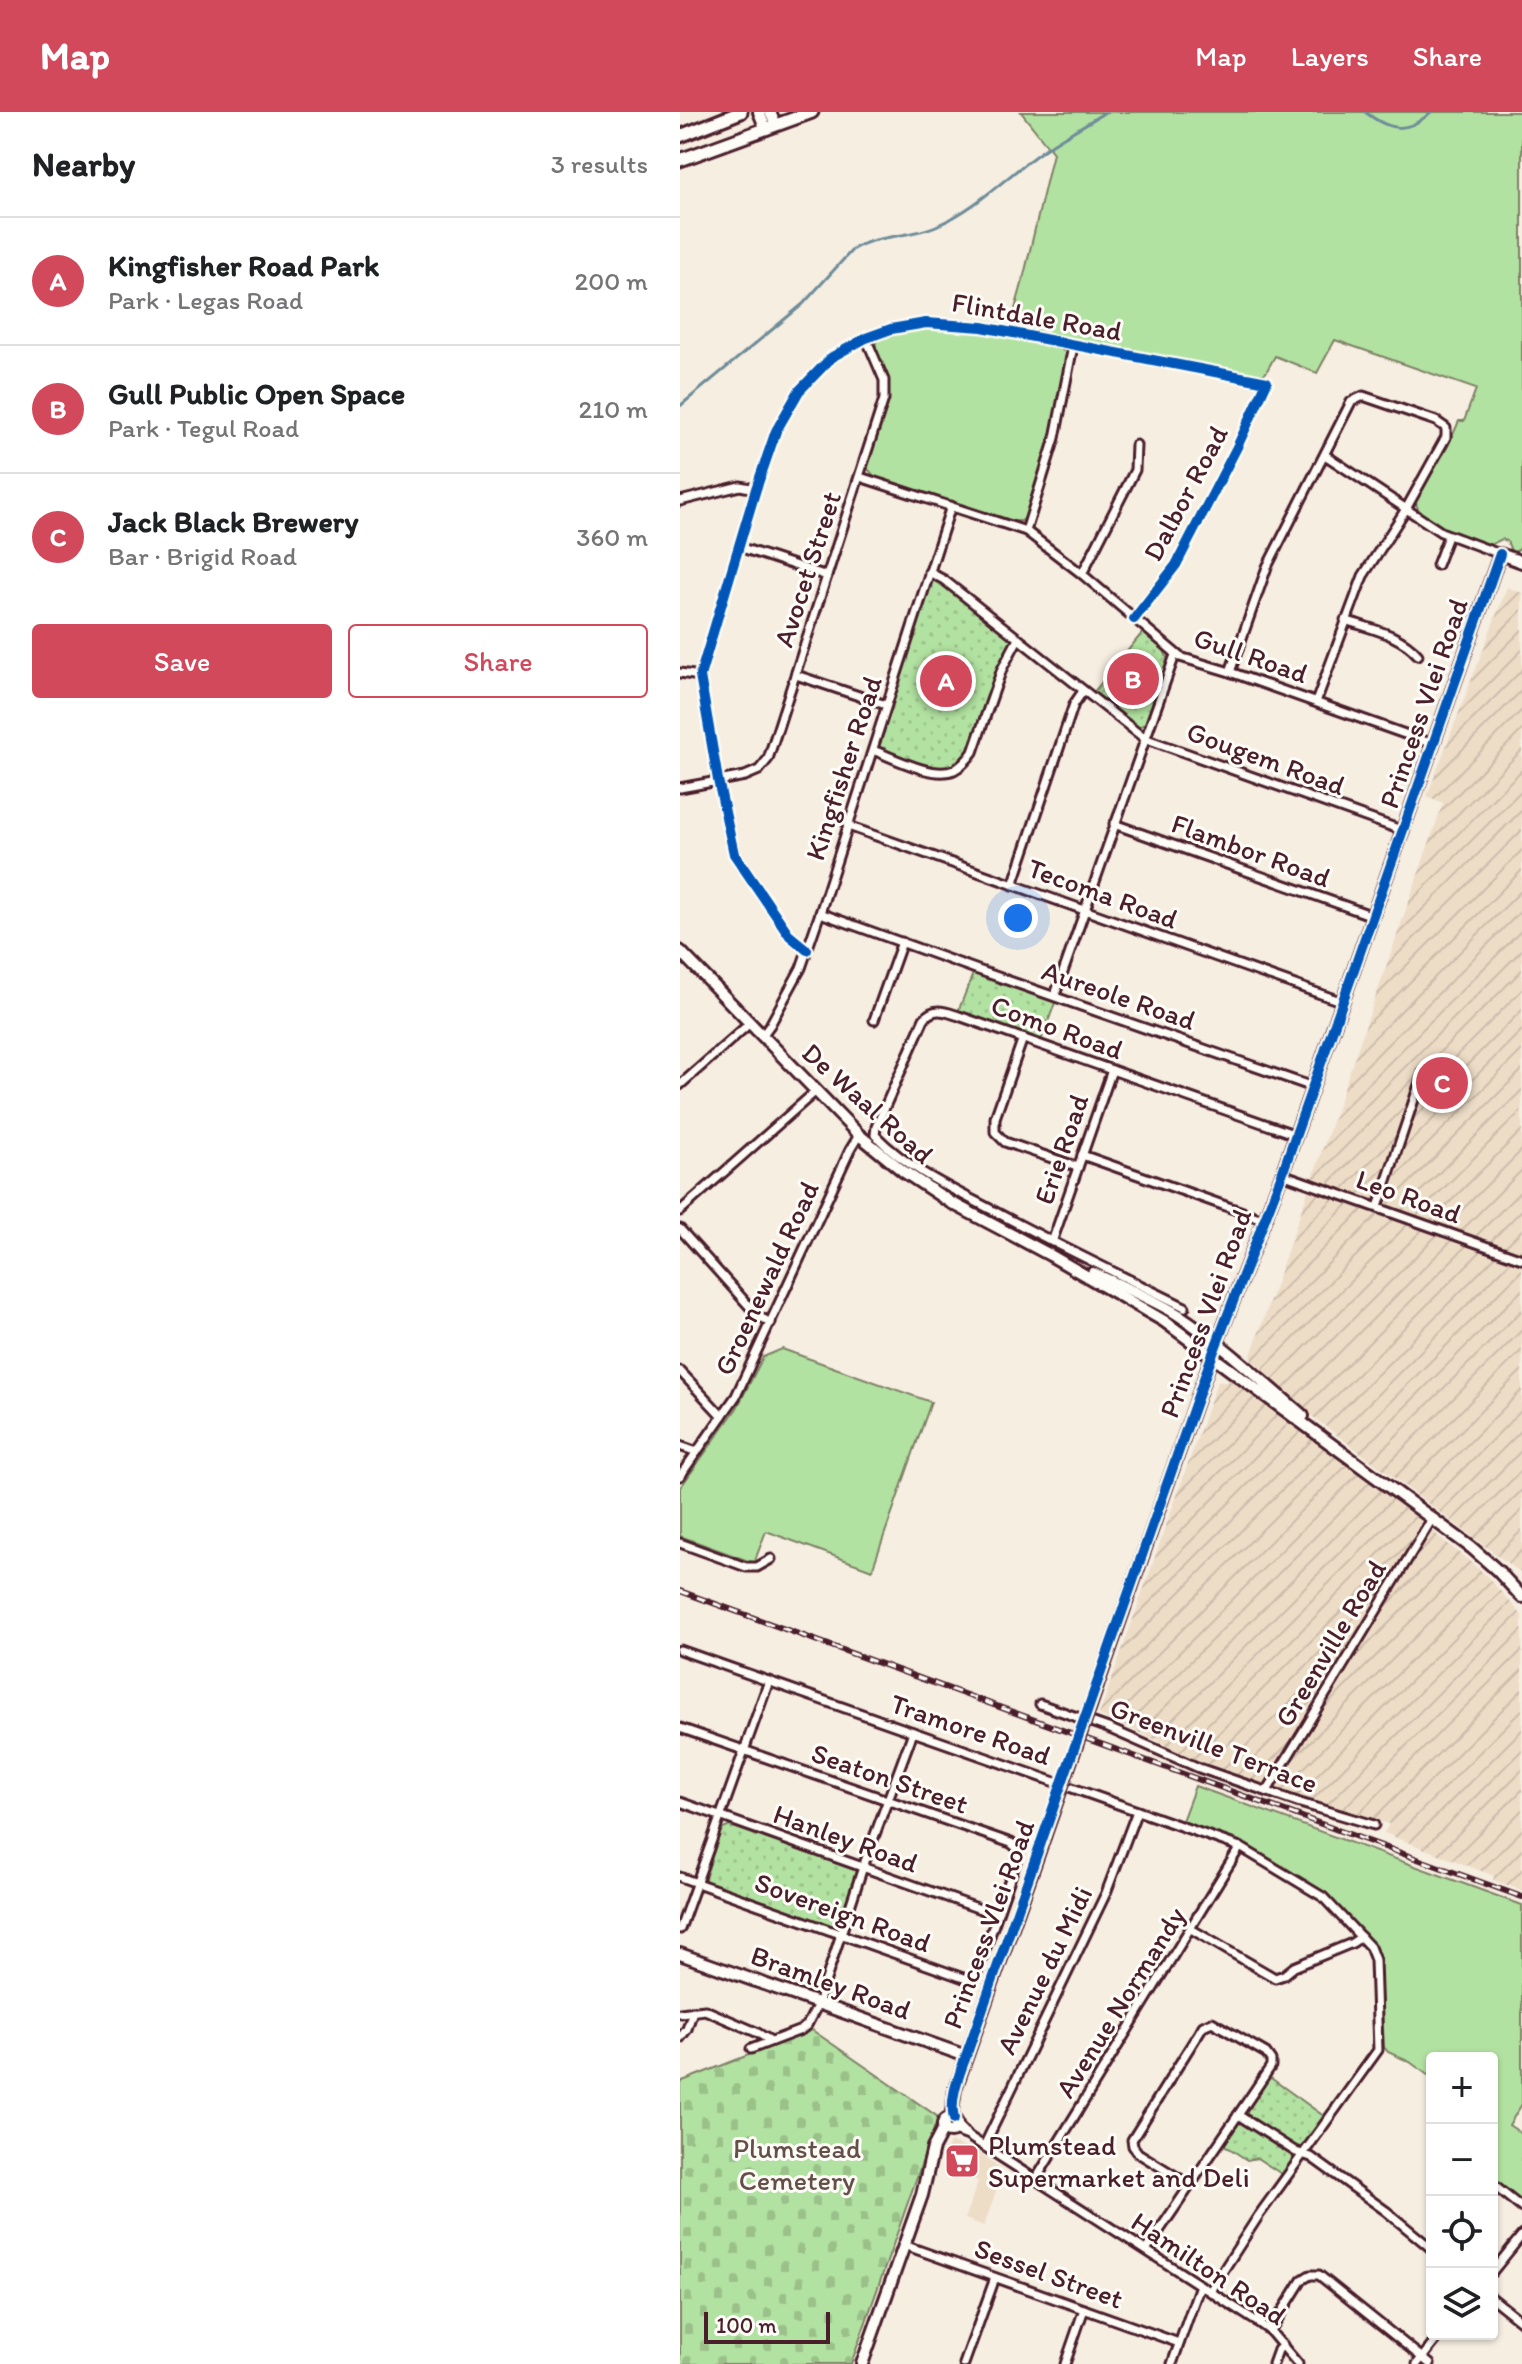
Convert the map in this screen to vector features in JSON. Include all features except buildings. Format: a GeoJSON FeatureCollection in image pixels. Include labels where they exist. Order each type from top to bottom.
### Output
{"type":"FeatureCollection","features":[{"type":"Feature","properties":{"kind":"main road"},"geometry":{"type":"LineString","coordinates":[[681,135],[719,112]]}},
{"type":"Feature","properties":{"kind":"main road"},"geometry":{"type":"LineString","coordinates":[[681,135],[741,112]]}},
{"type":"Feature","properties":{"kind":"main road"},"geometry":{"type":"LineString","coordinates":[[680,160],[812,112]]}},
{"type":"Feature","properties":{"kind":"street"},"geometry":{"type":"LineString","coordinates":[[759,112],[771,127]]}},
{"type":"Feature","properties":{"kind":"street"},"geometry":{"type":"LineString","coordinates":[[770,112],[771,127]]}},
{"type":"Feature","properties":{"kind":"street","name":"Flintdale Road"},"geometry":{"type":"LineString","coordinates":[[807,950],[790,936],[734,854],[700,676],[776,431],[799,391],[832,357],[866,338],[891,329],[926,323],[954,323],[1267,382]]}},
{"type":"Feature","properties":{"kind":"street","name":"Avocet Street"},"geometry":{"type":"LineString","coordinates":[[680,788],[745,776],[759,770],[768,759],[884,399],[884,380],[866,338]]}},
{"type":"Feature","properties":{"kind":"street"},"geometry":{"type":"LineString","coordinates":[[1026,531],[1055,438],[1073,346]]}},
{"type":"Feature","properties":{"kind":"street","name":"Dalbor Road"},"geometry":{"type":"LineString","coordinates":[[1134,619],[1176,565],[1267,382]]}},
{"type":"Feature","properties":{"kind":"street"},"geometry":{"type":"LineString","coordinates":[[1230,672],[1267,567],[1351,402],[1363,396],[1436,421],[1446,428],[1446,437],[1406,509],[1363,576],[1316,702]]}},
{"type":"Feature","properties":{"kind":"street"},"geometry":{"type":"LineString","coordinates":[[1082,574],[1135,470],[1136,445]]}},
{"type":"Feature","properties":{"kind":"street"},"geometry":{"type":"LineString","coordinates":[[1325,455],[1448,536],[1522,562]]}},
{"type":"Feature","properties":{"kind":"street","name":"Gull Road"},"geometry":{"type":"LineString","coordinates":[[860,477],[1026,531],[1082,574],[1175,655],[1433,744]]}},
{"type":"Feature","properties":{"kind":"street"},"geometry":{"type":"LineString","coordinates":[[680,501],[740,486],[756,489]]}},
{"type":"Feature","properties":{"kind":"street","name":"Kingfisher Road"},"geometry":{"type":"LineString","coordinates":[[762,1036],[801,968],[951,506]]}},
{"type":"Feature","properties":{"kind":"street"},"geometry":{"type":"LineString","coordinates":[[1437,565],[1448,536]]}},
{"type":"Feature","properties":{"kind":"street"},"geometry":{"type":"LineString","coordinates":[[739,547],[827,576]]}},
{"type":"Feature","properties":{"kind":"street","name":"Princess Vlei Road"},"geometry":{"type":"LineString","coordinates":[[862,2364],[931,2166],[935,2144],[951,2125],[955,2089],[966,2056],[1212,1356],[1282,1174],[1500,554]]}},
{"type":"Feature","properties":{"kind":"street","name":"Gougem Road"},"geometry":{"type":"LineString","coordinates":[[929,572],[942,578],[1144,738],[1404,831]]}},
{"type":"Feature","properties":{"kind":"street"},"geometry":{"type":"LineString","coordinates":[[1345,620],[1399,639],[1418,655]]}},
{"type":"Feature","properties":{"kind":"street"},"geometry":{"type":"LineString","coordinates":[[873,750],[930,772],[953,770],[964,763],[973,752],[1002,669],[1018,639]]}},
{"type":"Feature","properties":{"kind":"street"},"geometry":{"type":"LineString","coordinates":[[1055,995],[1175,655]]}},
{"type":"Feature","properties":{"kind":"street"},"geometry":{"type":"LineString","coordinates":[[680,673],[700,676]]}},
{"type":"Feature","properties":{"kind":"street"},"geometry":{"type":"LineString","coordinates":[[796,675],[886,705]]}},
{"type":"Feature","properties":{"kind":"street"},"geometry":{"type":"LineString","coordinates":[[1013,885],[1074,704],[1083,691]]}},
{"type":"Feature","properties":{"kind":"street","name":"Flambor Road"},"geometry":{"type":"LineString","coordinates":[[1114,824],[1373,916]]}},
{"type":"Feature","properties":{"kind":"street","name":"Tecoma Road"},"geometry":{"type":"LineString","coordinates":[[848,826],[1343,1002]]}},
{"type":"Feature","properties":{"kind":"street","name":"Aureole Road"},"geometry":{"type":"LineString","coordinates":[[820,913],[1313,1087]]}},
{"type":"Feature","properties":{"kind":"street"},"geometry":{"type":"LineString","coordinates":[[874,1020],[902,942]]}},
{"type":"Feature","properties":{"kind":"street","name":"De Waal Road"},"geometry":{"type":"LineString","coordinates":[[681,955],[859,1135],[925,1187],[1164,1321],[1333,1445]]}},
{"type":"Feature","properties":{"kind":"street","name":"Como Road"},"geometry":{"type":"LineString","coordinates":[[1052,1242],[934,1178],[875,1135],[876,1127],[932,1012],[944,1011],[1296,1135]]}},
{"type":"Feature","properties":{"kind":"street"},"geometry":{"type":"LineString","coordinates":[[680,1085],[750,1023]]}},
{"type":"Feature","properties":{"kind":"street"},"geometry":{"type":"LineString","coordinates":[[1023,1038],[995,1118],[995,1132],[1009,1144],[1078,1167]]}},
{"type":"Feature","properties":{"kind":"street","name":"Erie Road"},"geometry":{"type":"LineString","coordinates":[[1052,1242],[1112,1070]]}},
{"type":"Feature","properties":{"kind":"street"},"geometry":{"type":"LineString","coordinates":[[1378,1207],[1424,1070]]}},
{"type":"Feature","properties":{"kind":"street"},"geometry":{"type":"LineString","coordinates":[[680,1211],[816,1091]]}},
{"type":"Feature","properties":{"kind":"street","name":"Groenewald Road"},"geometry":{"type":"LineString","coordinates":[[680,1476],[736,1396],[859,1135]]}},
{"type":"Feature","properties":{"kind":"street"},"geometry":{"type":"LineString","coordinates":[[1082,1155],[1265,1220]]}},
{"type":"Feature","properties":{"kind":"street","name":"Leo Road"},"geometry":{"type":"LineString","coordinates":[[1282,1174],[1522,1259]]}},
{"type":"Feature","properties":{"kind":"street"},"geometry":{"type":"LineString","coordinates":[[680,1229],[758,1316],[771,1323]]}},
{"type":"Feature","properties":{"kind":"street"},"geometry":{"type":"LineString","coordinates":[[1052,1242],[1185,1307]]}},
{"type":"Feature","properties":{"kind":"street","name":"De Waal Road"},"geometry":{"type":"LineString","coordinates":[[1050,1255],[1155,1301],[1178,1315],[1218,1344],[1333,1445],[1487,1561],[1522,1597]]}},
{"type":"Feature","properties":{"kind":"street"},"geometry":{"type":"LineString","coordinates":[[680,1371],[722,1416]]}},
{"type":"Feature","properties":{"kind":"street"},"geometry":{"type":"LineString","coordinates":[[680,1446],[697,1452]]}},
{"type":"Feature","properties":{"kind":"street","name":"Greenville Road"},"geometry":{"type":"LineString","coordinates":[[1267,1791],[1432,1519]]}},
{"type":"Feature","properties":{"kind":"street"},"geometry":{"type":"LineString","coordinates":[[680,1543],[746,1567],[757,1567],[771,1559]]}},
{"type":"Feature","properties":{"kind":"street","name":"Tramore Road"},"geometry":{"type":"LineString","coordinates":[[680,1650],[1240,1847],[1314,1890],[1361,1937]]}},
{"type":"Feature","properties":{"kind":"street"},"geometry":{"type":"LineString","coordinates":[[680,1929],[769,1681]]}},
{"type":"Feature","properties":{"kind":"street","name":"Greenville Terrace"},"geometry":{"type":"LineString","coordinates":[[1040,1704],[1108,1728],[1199,1768],[1374,1825]]}},
{"type":"Feature","properties":{"kind":"street","name":"Seaton Street"},"geometry":{"type":"LineString","coordinates":[[680,1728],[1015,1846],[1018,1858],[997,1915]]}},
{"type":"Feature","properties":{"kind":"street"},"geometry":{"type":"LineString","coordinates":[[751,2049],[803,2029],[818,2004],[863,1867],[913,1732]]}},
{"type":"Feature","properties":{"kind":"street","name":"Hanley Road"},"geometry":{"type":"LineString","coordinates":[[680,1802],[997,1915]]}},
{"type":"Feature","properties":{"kind":"street","name":"Avenue du Midi"},"geometry":{"type":"LineString","coordinates":[[984,2146],[1106,1893],[1137,1811]]}},
{"type":"Feature","properties":{"kind":"street","name":"Avenue Normandy"},"geometry":{"type":"LineString","coordinates":[[1036,2179],[1240,1847]]}},
{"type":"Feature","properties":{"kind":"street","name":"Sovereign Road"},"geometry":{"type":"LineString","coordinates":[[680,1877],[969,1980],[978,1970],[997,1915]]}},
{"type":"Feature","properties":{"kind":"street"},"geometry":{"type":"LineString","coordinates":[[1191,1929],[1275,1978],[1361,1937],[1375,1957],[1378,2048],[1259,2215],[1210,2291]]}},
{"type":"Feature","properties":{"kind":"street","name":"Bramley Road"},"geometry":{"type":"LineString","coordinates":[[680,1954],[966,2056]]}},
{"type":"Feature","properties":{"kind":"street"},"geometry":{"type":"LineString","coordinates":[[680,2013],[705,2010],[771,2041]]}},
{"type":"Feature","properties":{"kind":"street"},"geometry":{"type":"LineString","coordinates":[[680,2038],[687,2029],[693,2011]]}},
{"type":"Feature","properties":{"kind":"street"},"geometry":{"type":"LineString","coordinates":[[1146,2250],[1271,2066],[1266,2053],[1218,2023],[1209,2022],[1203,2026],[1132,2140],[1138,2153],[1190,2185]]}},
{"type":"Feature","properties":{"kind":"street"},"geometry":{"type":"LineString","coordinates":[[1238,2115],[1296,2152],[1311,2157],[1426,2244]]}},
{"type":"Feature","properties":{"kind":"street","name":"Hamilton Road"},"geometry":{"type":"LineString","coordinates":[[951,2125],[1270,2331],[1298,2364]]}},
{"type":"Feature","properties":{"kind":"street"},"geometry":{"type":"LineString","coordinates":[[1498,2189],[1522,2208]]}},
{"type":"Feature","properties":{"kind":"street"},"geometry":{"type":"LineString","coordinates":[[1495,2268],[1522,2235]]}},
{"type":"Feature","properties":{"kind":"street","name":"Sessel Street"},"geometry":{"type":"LineString","coordinates":[[904,2245],[1179,2343]]}},
{"type":"Feature","properties":{"kind":"street"},"geometry":{"type":"LineString","coordinates":[[1270,2331],[1299,2285],[1315,2274],[1324,2277],[1419,2361],[1430,2364]]}},
{"type":"Feature","properties":{"kind":"street"},"geometry":{"type":"LineString","coordinates":[[964,2364],[995,2278]]}},
{"type":"Feature","properties":{"kind":"street"},"geometry":{"type":"LineString","coordinates":[[1172,2364],[1200,2285]]}},
{"type":"Feature","properties":{"kind":"street"},"geometry":{"type":"LineString","coordinates":[[1498,2303],[1522,2322]]}},
{"type":"Feature","properties":{"kind":"street"},"geometry":{"type":"LineString","coordinates":[[1065,2364],[1084,2309]]}},
{"type":"Feature","properties":{"kind":"street"},"geometry":{"type":"LineString","coordinates":[[1419,2361],[1436,2340]]}},
{"type":"Feature","properties":{"kind":"street"},"geometry":{"type":"LineString","coordinates":[[1273,2364],[1283,2345]]}},
{"type":"Feature","properties":{"kind":"shaded area"},"geometry":{"type":"Polygon","coordinates":[[[1507,587],[1522,593],[1522,1574],[1313,1417],[1250,1358],[1443,803],[1427,796],[1507,587]]]}},
{"type":"Feature","properties":{"kind":"shaded area"},"geometry":{"type":"Polygon","coordinates":[[[1233,1380],[1419,1515],[1438,1536],[1485,1574],[1522,1615],[1522,1890],[1384,1833],[1389,1824],[1304,1800],[1170,1751],[1163,1743],[1099,1715],[1217,1382],[1233,1380]]]}},
{"type":"Feature","properties":{"kind":"shaded area"},"geometry":{"type":"Polygon","coordinates":[[[950,2142],[975,2149],[1003,2171],[984,2226],[965,2219],[978,2181],[941,2169],[950,2142]]]}},
{"type":"Feature","properties":{"kind":"green space"},"geometry":{"type":"Polygon","coordinates":[[[1021,112],[1522,112],[1520,549],[1512,553],[1507,541],[1502,539],[1490,545],[1458,534],[1424,516],[1418,508],[1416,500],[1459,421],[1464,421],[1476,389],[1335,340],[1317,373],[1275,356],[1265,374],[1258,375],[1010,327],[1053,153],[1021,112]]]}},
{"type":"Feature","properties":{"kind":"green space"},"geometry":{"type":"Polygon","coordinates":[[[903,329],[966,329],[1058,347],[1065,352],[1067,359],[1050,437],[1028,514],[1022,521],[875,477],[867,468],[871,448],[886,410],[889,390],[876,342],[903,329]]]}},
{"type":"Feature","properties":{"kind":"green space"},"geometry":{"type":"Polygon","coordinates":[[[929,572],[1018,639],[1012,646],[973,752],[964,763],[942,772],[873,750],[929,572]]]}},
{"type":"Feature","properties":{"kind":"green space"},"geometry":{"type":"Polygon","coordinates":[[[1143,632],[1164,650],[1168,661],[1146,723],[1137,728],[1092,694],[1143,632]]]}},
{"type":"Feature","properties":{"kind":"green space"},"geometry":{"type":"Polygon","coordinates":[[[974,971],[1056,1000],[1041,1041],[958,1012],[974,971]]]}},
{"type":"Feature","properties":{"kind":"green space"},"geometry":{"type":"Polygon","coordinates":[[[782,1349],[931,1402],[872,1570],[766,1531],[754,1563],[680,1536],[680,1488],[737,1408],[763,1357],[782,1349]]]}},
{"type":"Feature","properties":{"kind":"green space"},"geometry":{"type":"Polygon","coordinates":[[[1195,1786],[1522,1905],[1522,2104],[1509,2125],[1522,2134],[1522,2205],[1498,2185],[1498,2052],[1426,2052],[1426,2074],[1388,2052],[1384,2047],[1379,1953],[1366,1936],[1319,1890],[1250,1847],[1182,1821],[1195,1786]]]}},
{"type":"Feature","properties":{"kind":"green space"},"geometry":{"type":"Polygon","coordinates":[[[730,1826],[855,1870],[858,1876],[841,1925],[834,1929],[706,1882],[721,1830],[730,1826]]]}},
{"type":"Feature","properties":{"kind":"green space","name":"Plumstead Cemetery"},"geometry":{"type":"Polygon","coordinates":[[[812,2030],[938,2117],[851,2364],[680,2364],[680,2082],[812,2030]]]}},
{"type":"Feature","properties":{"kind":"green space"},"geometry":{"type":"Polygon","coordinates":[[[1268,2076],[1325,2117],[1302,2147],[1294,2146],[1247,2115],[1246,2110],[1268,2076]]]}},
{"type":"Feature","properties":{"kind":"green space"},"geometry":{"type":"Polygon","coordinates":[[[1240,2122],[1290,2152],[1293,2161],[1283,2175],[1257,2158],[1247,2160],[1223,2144],[1240,2122]]]}},
{"type":"Feature","properties":{"kind":"waterway"},"geometry":{"type":"LineString","coordinates":[[680,406],[803,304],[853,249],[873,241],[926,230],[951,219],[1042,151],[1105,112]]}},
{"type":"Feature","properties":{"kind":"waterway"},"geometry":{"type":"LineString","coordinates":[[1365,112],[1382,123],[1398,127],[1414,124],[1431,112]]}},
{"type":"Feature","properties":{"kind":"railway"},"geometry":{"type":"LineString","coordinates":[[680,1591],[1522,1897]]}},
{"type":"Feature","properties":{"kind":"cycle path"},"geometry":{"type":"LineString","coordinates":[[807,950],[790,936],[734,854],[700,676],[776,431],[799,391],[832,357],[866,338],[891,329],[926,323],[982,327],[1267,382],[1176,565],[1134,619]]}},
{"type":"Feature","properties":{"kind":"cycle path"},"geometry":{"type":"LineString","coordinates":[[954,2119],[954,2095],[960,2071],[1212,1356],[1282,1174],[1500,554]]}},
{"type":"Feature","properties":{"kind":"place","name":"Gull Public Open Space"},"geometry":{"type":"Point","coordinates":[1133,679]}},
{"type":"Feature","properties":{"kind":"place","name":"Kingfisher Road Park"},"geometry":{"type":"Point","coordinates":[946,681]}},
{"type":"Feature","properties":{"kind":"place","name":"Jack Black Brewery"},"geometry":{"type":"Point","coordinates":[1442,1083]}},
{"type":"Feature","properties":{"kind":"place","name":"Plumstead Supermarket and Deli"},"geometry":{"type":"Point","coordinates":[962,2161]}}]}
